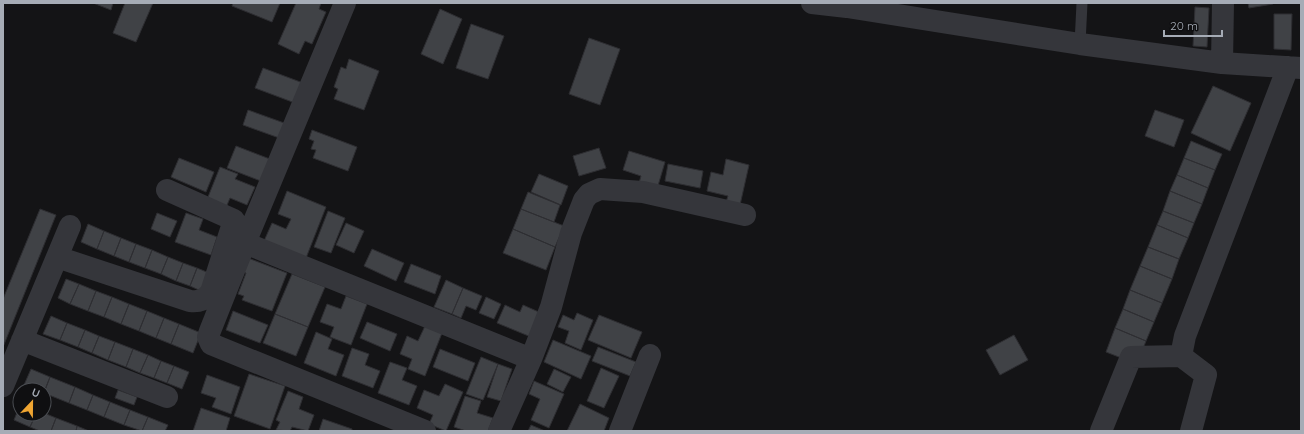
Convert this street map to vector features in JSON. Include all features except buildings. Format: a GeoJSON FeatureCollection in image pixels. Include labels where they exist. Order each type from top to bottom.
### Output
{"type":"FeatureCollection","features":[{"type":"Feature","properties":{"kind":"street"},"geometry":{"type":"LineString","coordinates":[[57,257],[198,302],[205,299],[211,292],[244,229],[345,3]]}},
{"type":"Feature","properties":{"kind":"street"},"geometry":{"type":"LineString","coordinates":[[812,3],[847,7],[1080,44],[1222,63],[1295,68],[1185,336],[1182,356]]}},
{"type":"Feature","properties":{"kind":"street"},"geometry":{"type":"LineString","coordinates":[[1222,63],[1223,3]]}},
{"type":"Feature","properties":{"kind":"street"},"geometry":{"type":"LineString","coordinates":[[499,431],[531,359],[551,307],[571,233],[584,200],[589,194],[600,189],[642,192],[745,215]]}},
{"type":"Feature","properties":{"kind":"street"},"geometry":{"type":"LineString","coordinates":[[167,190],[244,229],[531,359]]}},
{"type":"Feature","properties":{"kind":"street"},"geometry":{"type":"LineString","coordinates":[[3,386],[70,226]]}},
{"type":"Feature","properties":{"kind":"street"},"geometry":{"type":"LineString","coordinates":[[244,229],[208,336],[211,344],[425,431]]}},
{"type":"Feature","properties":{"kind":"street"},"geometry":{"type":"LineString","coordinates":[[22,340],[167,397]]}},
{"type":"Feature","properties":{"kind":"street"},"geometry":{"type":"LineString","coordinates":[[620,431],[650,355]]}},
{"type":"Feature","properties":{"kind":"street"},"geometry":{"type":"LineString","coordinates":[[1101,431],[1131,356],[1182,356],[1206,375],[1191,431]]}},
{"type":"Feature","properties":{"kind":"lane"},"geometry":{"type":"LineString","coordinates":[[1080,44],[1082,3]]}}]}
